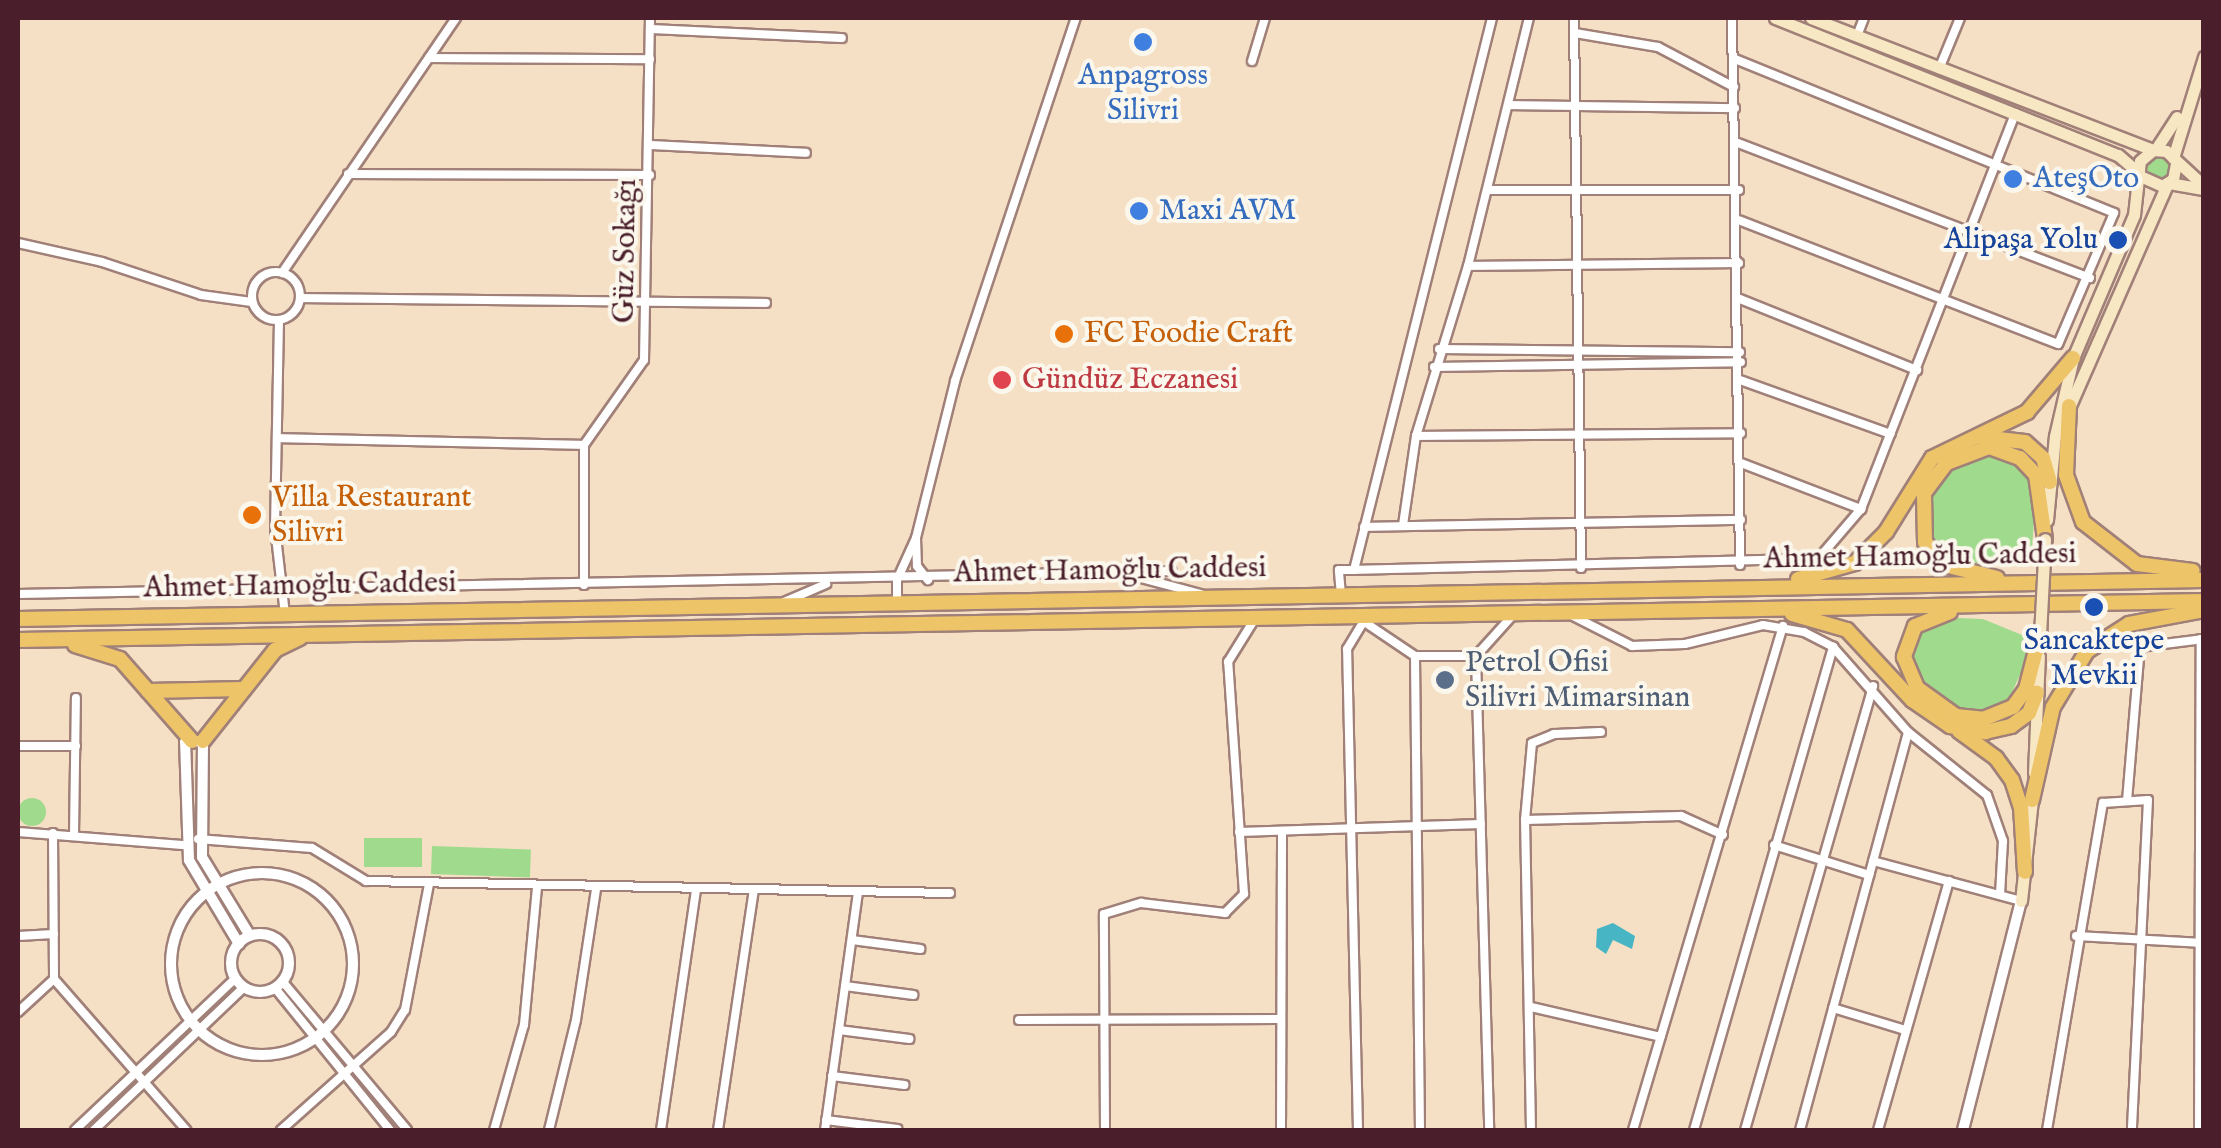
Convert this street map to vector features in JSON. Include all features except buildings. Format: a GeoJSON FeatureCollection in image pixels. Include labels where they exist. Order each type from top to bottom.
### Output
{"type":"FeatureCollection","features":[{"type":"Feature","properties":{"kind":"highway"},"geometry":{"type":"LineString","coordinates":[[1743,586],[1855,563],[1879,542],[1932,458],[2028,412],[2073,358]]}},
{"type":"Feature","properties":{"kind":"highway"},"geometry":{"type":"LineString","coordinates":[[2069,406],[2066,475],[2084,522],[2137,564],[2204,576]]}},
{"type":"Feature","properties":{"kind":"highway"},"geometry":{"type":"LineString","coordinates":[[1966,439],[2025,442],[2043,458],[2050,482]]}},
{"type":"Feature","properties":{"kind":"highway"},"geometry":{"type":"LineString","coordinates":[[2032,584],[1960,571],[1938,558],[1920,529],[1929,482],[1964,453],[1989,448],[2012,454],[2036,474],[2045,539]]}},
{"type":"Feature","properties":{"kind":"highway","name":"Ahmet Hamoğlu Caddesi"},"geometry":{"type":"LineString","coordinates":[[18,619],[1743,586],[2032,584],[2204,576]]}},
{"type":"Feature","properties":{"kind":"highway","name":"Ahmet Hamoğlu Caddesi"},"geometry":{"type":"LineString","coordinates":[[19,640],[2204,601]]}},
{"type":"Feature","properties":{"kind":"highway"},"geometry":{"type":"LineString","coordinates":[[2030,605],[1923,620],[1906,646],[1906,669],[1917,688],[1944,711],[1970,719],[1994,717],[2022,698],[2040,635]]}},
{"type":"Feature","properties":{"kind":"highway"},"geometry":{"type":"LineString","coordinates":[[1727,608],[1815,618],[1846,630],[1912,700],[1988,751],[2012,780],[2026,872]]}},
{"type":"Feature","properties":{"kind":"highway"},"geometry":{"type":"LineString","coordinates":[[2032,800],[2053,707],[2087,651],[2129,624],[2204,610]]}},
{"type":"Feature","properties":{"kind":"highway"},"geometry":{"type":"LineString","coordinates":[[19,640],[103,651],[120,659],[197,741],[275,650],[296,638],[329,633]]}},
{"type":"Feature","properties":{"kind":"highway"},"geometry":{"type":"LineString","coordinates":[[148,690],[244,690]]}},
{"type":"Feature","properties":{"kind":"highway"},"geometry":{"type":"LineString","coordinates":[[1949,726],[1985,732],[2011,726],[2029,713],[2038,692]]}},
{"type":"Feature","properties":{"kind":"main road"},"geometry":{"type":"LineString","coordinates":[[1775,18],[1940,69],[2118,155],[2152,186],[2168,183],[2204,187]]}},
{"type":"Feature","properties":{"kind":"main road"},"geometry":{"type":"LineString","coordinates":[[1811,18],[1855,41],[2017,107],[2154,150],[2174,161],[2204,187]]}},
{"type":"Feature","properties":{"kind":"main road"},"geometry":{"type":"LineString","coordinates":[[2021,901],[2032,800],[2050,482],[2073,358],[2134,215],[2143,156],[2154,150],[2184,105],[2204,57]]}},
{"type":"Feature","properties":{"kind":"main road"},"geometry":{"type":"LineString","coordinates":[[2050,482],[2069,406],[2168,183],[2184,105]]}},
{"type":"Feature","properties":{"kind":"street"},"geometry":{"type":"LineString","coordinates":[[282,273],[296,282],[300,298],[294,313],[279,320],[259,314],[252,302],[259,279],[282,273],[456,18]]}},
{"type":"Feature","properties":{"kind":"street","name":"Güz Sokağı"},"geometry":{"type":"LineString","coordinates":[[584,446],[644,360],[650,304],[650,18]]}},
{"type":"Feature","properties":{"kind":"street"},"geometry":{"type":"LineString","coordinates":[[897,601],[897,580],[916,538],[955,381],[1076,18]]}},
{"type":"Feature","properties":{"kind":"street"},"geometry":{"type":"LineString","coordinates":[[1252,61],[1265,18]]}},
{"type":"Feature","properties":{"kind":"street"},"geometry":{"type":"LineString","coordinates":[[1354,570],[1492,18]]}},
{"type":"Feature","properties":{"kind":"street"},"geometry":{"type":"LineString","coordinates":[[1403,526],[1416,436],[1439,349],[1468,266],[1529,18]]}},
{"type":"Feature","properties":{"kind":"street"},"geometry":{"type":"LineString","coordinates":[[1574,18],[1582,568]]}},
{"type":"Feature","properties":{"kind":"street"},"geometry":{"type":"LineString","coordinates":[[1732,18],[1739,190],[1740,564]]}},
{"type":"Feature","properties":{"kind":"street"},"geometry":{"type":"LineString","coordinates":[[1855,41],[1864,18]]}},
{"type":"Feature","properties":{"kind":"street"},"geometry":{"type":"LineString","coordinates":[[1940,69],[1960,18]]}},
{"type":"Feature","properties":{"kind":"street"},"geometry":{"type":"LineString","coordinates":[[650,28],[842,38]]}},
{"type":"Feature","properties":{"kind":"street"},"geometry":{"type":"LineString","coordinates":[[1574,33],[1658,47],[1734,86]]}},
{"type":"Feature","properties":{"kind":"street"},"geometry":{"type":"LineString","coordinates":[[429,58],[650,60]]}},
{"type":"Feature","properties":{"kind":"street"},"geometry":{"type":"LineString","coordinates":[[1734,59],[2114,213],[2090,278],[2058,344],[1739,220]]}},
{"type":"Feature","properties":{"kind":"street"},"geometry":{"type":"LineString","coordinates":[[1509,105],[1736,108]]}},
{"type":"Feature","properties":{"kind":"street"},"geometry":{"type":"LineString","coordinates":[[1341,595],[1340,570],[1582,568],[1818,559],[1861,509],[1998,166],[2017,107]]}},
{"type":"Feature","properties":{"kind":"street"},"geometry":{"type":"LineString","coordinates":[[1738,143],[2090,278]]}},
{"type":"Feature","properties":{"kind":"street"},"geometry":{"type":"LineString","coordinates":[[650,144],[806,153]]}},
{"type":"Feature","properties":{"kind":"street"},"geometry":{"type":"LineString","coordinates":[[348,174],[650,176]]}},
{"type":"Feature","properties":{"kind":"street"},"geometry":{"type":"LineString","coordinates":[[1488,190],[1739,190]]}},
{"type":"Feature","properties":{"kind":"street"},"geometry":{"type":"LineString","coordinates":[[18,243],[201,295],[252,302]]}},
{"type":"Feature","properties":{"kind":"street"},"geometry":{"type":"LineString","coordinates":[[1468,266],[1739,263]]}},
{"type":"Feature","properties":{"kind":"street"},"geometry":{"type":"LineString","coordinates":[[300,298],[766,303]]}},
{"type":"Feature","properties":{"kind":"street"},"geometry":{"type":"LineString","coordinates":[[1740,299],[1916,370]]}},
{"type":"Feature","properties":{"kind":"street"},"geometry":{"type":"LineString","coordinates":[[279,320],[275,528],[285,616]]}},
{"type":"Feature","properties":{"kind":"street"},"geometry":{"type":"LineString","coordinates":[[1439,349],[1740,352]]}},
{"type":"Feature","properties":{"kind":"street"},"geometry":{"type":"LineString","coordinates":[[1434,367],[1741,362]]}},
{"type":"Feature","properties":{"kind":"street"},"geometry":{"type":"LineString","coordinates":[[1740,380],[1891,434]]}},
{"type":"Feature","properties":{"kind":"street"},"geometry":{"type":"LineString","coordinates":[[1416,436],[1580,438],[1740,433]]}},
{"type":"Feature","properties":{"kind":"street"},"geometry":{"type":"LineString","coordinates":[[278,438],[584,446],[584,586]]}},
{"type":"Feature","properties":{"kind":"street"},"geometry":{"type":"LineString","coordinates":[[1741,463],[1861,509]]}},
{"type":"Feature","properties":{"kind":"street"},"geometry":{"type":"LineString","coordinates":[[1364,527],[1741,520]]}},
{"type":"Feature","properties":{"kind":"street"},"geometry":{"type":"LineString","coordinates":[[916,538],[917,566],[928,580]]}},
{"type":"Feature","properties":{"kind":"street"},"geometry":{"type":"LineString","coordinates":[[18,594],[830,582],[1172,571]]}},
{"type":"Feature","properties":{"kind":"street"},"geometry":{"type":"LineString","coordinates":[[1104,576],[1155,578],[1209,598]]}},
{"type":"Feature","properties":{"kind":"street"},"geometry":{"type":"LineString","coordinates":[[780,604],[830,582]]}},
{"type":"Feature","properties":{"kind":"street"},"geometry":{"type":"LineString","coordinates":[[1563,611],[1600,636],[1649,647],[1745,626],[1782,626],[1833,648],[1873,686],[1908,732],[1986,795],[2003,841],[2000,895]]}},
{"type":"Feature","properties":{"kind":"street"},"geometry":{"type":"LineString","coordinates":[[1489,1130],[1476,656],[1514,613]]}},
{"type":"Feature","properties":{"kind":"street"},"geometry":{"type":"LineString","coordinates":[[1105,1130],[1104,914],[1141,903],[1225,913],[1244,894],[1228,662],[1234,642],[1258,618]]}},
{"type":"Feature","properties":{"kind":"street"},"geometry":{"type":"LineString","coordinates":[[1358,1130],[1347,650],[1359,618],[1414,656],[1476,656]]}},
{"type":"Feature","properties":{"kind":"street"},"geometry":{"type":"LineString","coordinates":[[1633,1130],[1782,626]]}},
{"type":"Feature","properties":{"kind":"street"},"geometry":{"type":"LineString","coordinates":[[2126,801],[2140,647],[2202,639],[2198,1130]]}},
{"type":"Feature","properties":{"kind":"street"},"geometry":{"type":"LineString","coordinates":[[1694,1130],[1833,648]]}},
{"type":"Feature","properties":{"kind":"street"},"geometry":{"type":"LineString","coordinates":[[1414,656],[1420,1130]]}},
{"type":"Feature","properties":{"kind":"street"},"geometry":{"type":"LineString","coordinates":[[1745,1130],[1873,686]]}},
{"type":"Feature","properties":{"kind":"street"},"geometry":{"type":"LineString","coordinates":[[74,835],[76,698]]}},
{"type":"Feature","properties":{"kind":"street"},"geometry":{"type":"LineString","coordinates":[[1530,1130],[1525,820],[1532,743],[1554,734],[1601,732]]}},
{"type":"Feature","properties":{"kind":"street"},"geometry":{"type":"LineString","coordinates":[[1800,1130],[1908,732]]}},
{"type":"Feature","properties":{"kind":"street"},"geometry":{"type":"LineString","coordinates":[[239,944],[204,892],[185,845],[185,742],[197,741],[198,839],[217,884],[250,936]]}},
{"type":"Feature","properties":{"kind":"street"},"geometry":{"type":"LineString","coordinates":[[18,746],[76,746]]}},
{"type":"Feature","properties":{"kind":"street"},"geometry":{"type":"LineString","coordinates":[[2047,1130],[2076,936],[2103,803],[2148,800],[2132,1130]]}},
{"type":"Feature","properties":{"kind":"street"},"geometry":{"type":"LineString","coordinates":[[1525,820],[1681,816],[1723,835]]}},
{"type":"Feature","properties":{"kind":"street"},"geometry":{"type":"LineString","coordinates":[[1239,832],[1481,824]]}},
{"type":"Feature","properties":{"kind":"street"},"geometry":{"type":"LineString","coordinates":[[18,832],[185,845]]}},
{"type":"Feature","properties":{"kind":"street"},"geometry":{"type":"LineString","coordinates":[[1281,1130],[1282,832]]}},
{"type":"Feature","properties":{"kind":"street"},"geometry":{"type":"LineString","coordinates":[[53,833],[54,979],[186,1130]]}},
{"type":"Feature","properties":{"kind":"street"},"geometry":{"type":"LineString","coordinates":[[198,839],[312,848],[366,881],[596,889],[950,893]]}},
{"type":"Feature","properties":{"kind":"street"},"geometry":{"type":"LineString","coordinates":[[1774,846],[1869,875]]}},
{"type":"Feature","properties":{"kind":"street"},"geometry":{"type":"LineString","coordinates":[[1873,861],[2021,901],[1963,1130]]}},
{"type":"Feature","properties":{"kind":"street"},"geometry":{"type":"LineString","coordinates":[[252,872],[284,876],[318,892],[337,913],[352,953],[353,975],[347,998],[320,1035],[291,1053],[251,1056],[201,1030],[176,997],[170,960],[182,918],[204,892],[217,884],[252,872]]}},
{"type":"Feature","properties":{"kind":"street"},"geometry":{"type":"LineString","coordinates":[[1878,1130],[1948,881]]}},
{"type":"Feature","properties":{"kind":"street"},"geometry":{"type":"LineString","coordinates":[[281,1130],[354,1066],[405,1010],[429,884]]}},
{"type":"Feature","properties":{"kind":"street"},"geometry":{"type":"LineString","coordinates":[[494,1130],[509,1096],[524,1026],[537,887]]}},
{"type":"Feature","properties":{"kind":"street"},"geometry":{"type":"LineString","coordinates":[[549,1130],[576,1020],[596,889]]}},
{"type":"Feature","properties":{"kind":"street"},"geometry":{"type":"LineString","coordinates":[[661,1130],[696,890]]}},
{"type":"Feature","properties":{"kind":"street"},"geometry":{"type":"LineString","coordinates":[[718,1130],[754,890]]}},
{"type":"Feature","properties":{"kind":"street"},"geometry":{"type":"LineString","coordinates":[[825,1130],[858,892]]}},
{"type":"Feature","properties":{"kind":"street"},"geometry":{"type":"LineString","coordinates":[[18,936],[54,934]]}},
{"type":"Feature","properties":{"kind":"street"},"geometry":{"type":"LineString","coordinates":[[240,982],[232,960],[239,944],[250,936],[269,936],[284,946],[290,965],[279,985]]}},
{"type":"Feature","properties":{"kind":"street"},"geometry":{"type":"LineString","coordinates":[[2076,936],[2200,943]]}},
{"type":"Feature","properties":{"kind":"street"},"geometry":{"type":"LineString","coordinates":[[852,940],[920,948]]}},
{"type":"Feature","properties":{"kind":"street"},"geometry":{"type":"LineString","coordinates":[[18,1012],[54,979]]}},
{"type":"Feature","properties":{"kind":"street"},"geometry":{"type":"LineString","coordinates":[[75,1130],[191,1020],[240,982],[279,985],[407,1130]]}},
{"type":"Feature","properties":{"kind":"street"},"geometry":{"type":"LineString","coordinates":[[94,1130],[201,1030],[240,982]]}},
{"type":"Feature","properties":{"kind":"street"},"geometry":{"type":"LineString","coordinates":[[845,986],[913,995]]}},
{"type":"Feature","properties":{"kind":"street"},"geometry":{"type":"LineString","coordinates":[[1531,1006],[1661,1037]]}},
{"type":"Feature","properties":{"kind":"street"},"geometry":{"type":"LineString","coordinates":[[1834,1008],[1905,1030]]}},
{"type":"Feature","properties":{"kind":"street"},"geometry":{"type":"LineString","coordinates":[[1019,1020],[1279,1019]]}},
{"type":"Feature","properties":{"kind":"street"},"geometry":{"type":"LineString","coordinates":[[839,1030],[909,1040]]}},
{"type":"Feature","properties":{"kind":"street"},"geometry":{"type":"LineString","coordinates":[[320,1035],[344,1075],[390,1130]]}},
{"type":"Feature","properties":{"kind":"street"},"geometry":{"type":"LineString","coordinates":[[832,1076],[904,1085]]}},
{"type":"Feature","properties":{"kind":"street"},"geometry":{"type":"LineString","coordinates":[[826,1120],[897,1129]]}},
{"type":"Feature","properties":{"kind":"green space"},"geometry":{"type":"Polygon","coordinates":[[[2158,156],[2170,168],[2158,180],[2146,168],[2158,156]]]}},
{"type":"Feature","properties":{"kind":"green space"},"geometry":{"type":"Polygon","coordinates":[[[2006,453],[2030,474],[2036,492],[2031,562],[1968,563],[1940,553],[1930,545],[1926,499],[1932,484],[1965,454],[2006,453]]]}},
{"type":"Feature","properties":{"kind":"green space"},"geometry":{"type":"Polygon","coordinates":[[[1934,617],[1983,619],[2027,637],[2024,666],[2009,699],[1984,712],[1951,709],[1920,686],[1908,645],[1934,617]]]}},
{"type":"Feature","properties":{"kind":"green space"},"geometry":{"type":"Polygon","coordinates":[[[32,798],[42,802],[46,812],[42,822],[32,826],[22,822],[18,812],[22,802],[32,798]]]}},
{"type":"Feature","properties":{"kind":"green space"},"geometry":{"type":"Polygon","coordinates":[[[364,838],[422,838],[422,867],[364,867],[364,838]]]}},
{"type":"Feature","properties":{"kind":"green space"},"geometry":{"type":"Polygon","coordinates":[[[432,846],[531,849],[530,877],[431,874],[432,846]]]}},
{"type":"Feature","properties":{"kind":"water"},"geometry":{"type":"Polygon","coordinates":[[[1613,923],[1635,936],[1632,949],[1613,940],[1606,954],[1596,947],[1597,929],[1613,923]]]}},
{"type":"Feature","properties":{"kind":"place","name":"Anpagross Silivri"},"geometry":{"type":"Point","coordinates":[1143,42]}},
{"type":"Feature","properties":{"kind":"place","name":"AteşOto"},"geometry":{"type":"Point","coordinates":[2013,179]}},
{"type":"Feature","properties":{"kind":"place","name":"Maxi AVM"},"geometry":{"type":"Point","coordinates":[1139,211]}},
{"type":"Feature","properties":{"kind":"place","name":"Alipaşa Yolu"},"geometry":{"type":"Point","coordinates":[2118,240]}},
{"type":"Feature","properties":{"kind":"place","name":"FC Foodie Craft"},"geometry":{"type":"Point","coordinates":[1064,334]}},
{"type":"Feature","properties":{"kind":"place","name":"Gündüz Eczanesi"},"geometry":{"type":"Point","coordinates":[1002,380]}},
{"type":"Feature","properties":{"kind":"place","name":"Villa Restaurant Silivri"},"geometry":{"type":"Point","coordinates":[252,515]}},
{"type":"Feature","properties":{"kind":"place","name":"Sancaktepe Mevkii"},"geometry":{"type":"Point","coordinates":[2094,607]}},
{"type":"Feature","properties":{"kind":"place","name":"Petrol Ofisi Silivri Mimarsinan"},"geometry":{"type":"Point","coordinates":[1445,680]}}]}
